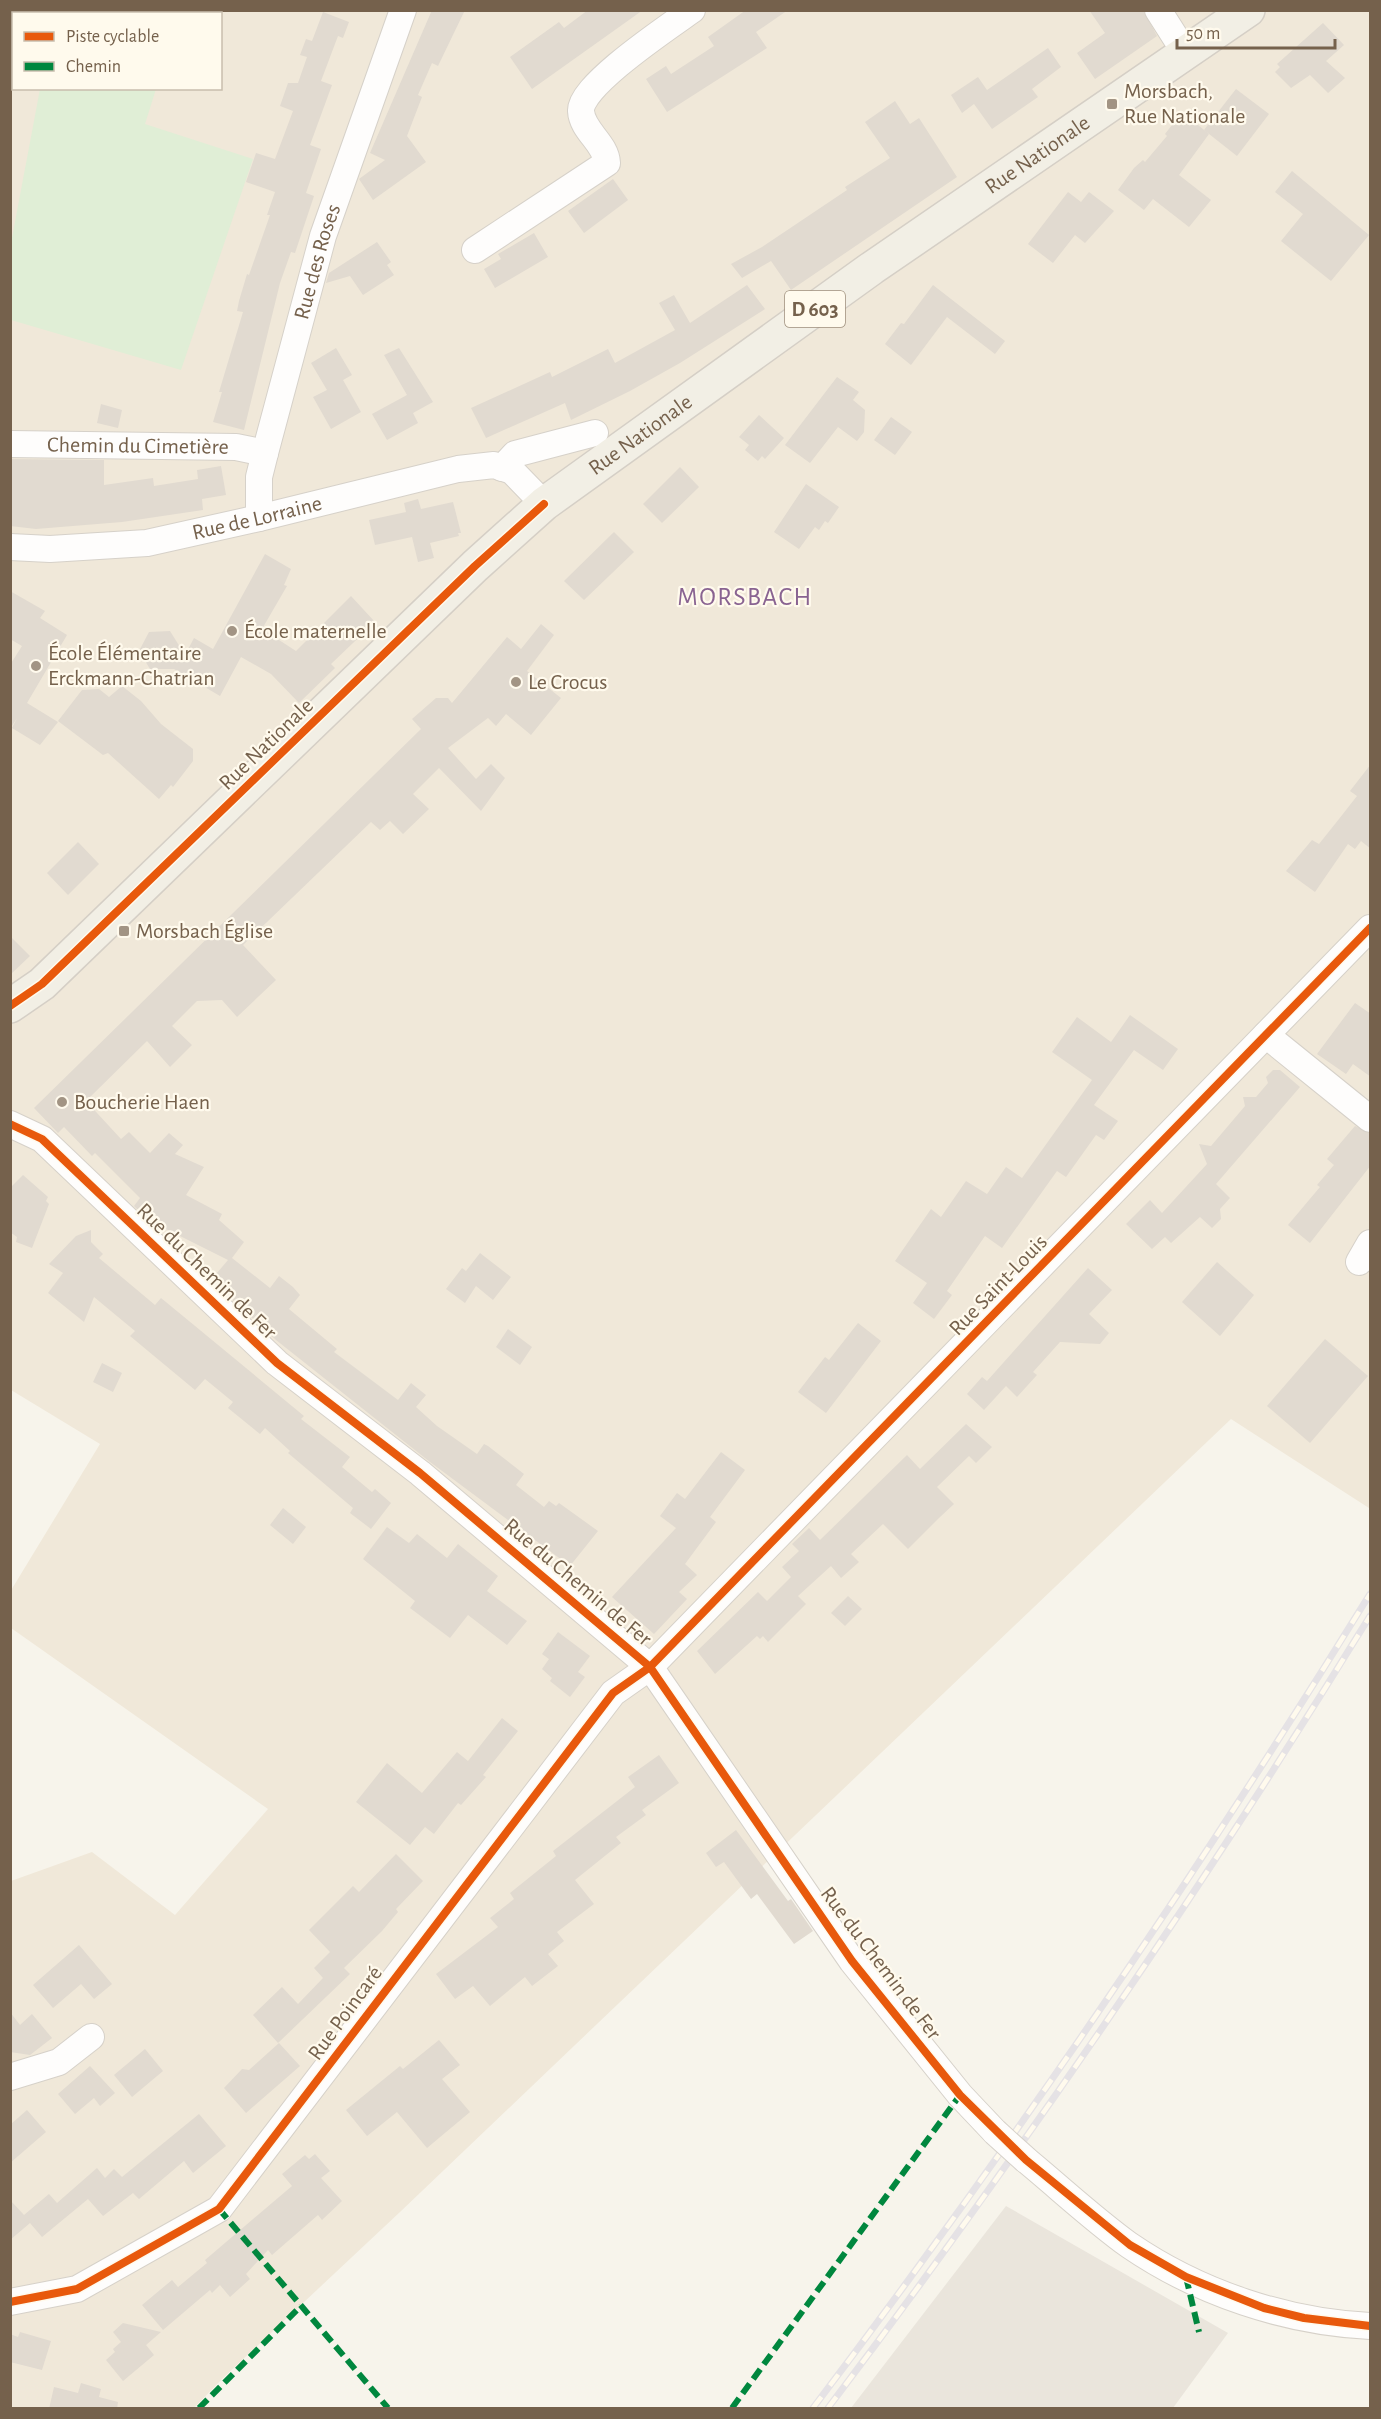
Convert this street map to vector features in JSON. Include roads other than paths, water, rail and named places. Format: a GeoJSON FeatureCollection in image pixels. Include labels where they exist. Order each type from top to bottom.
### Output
{"type":"FeatureCollection","features":[{"type":"Feature","properties":{"kind":"main road","name":"Rue Nationale"},"geometry":{"type":"LineString","coordinates":[[10,1006],[42,984],[475,566],[544,504],[872,268],[1248,10]]}},
{"type":"Feature","properties":{"kind":"main road","name":"Rue Nationale"},"geometry":{"type":"LineString","coordinates":[[10,1033],[32,1006],[42,984]]}},
{"type":"Feature","properties":{"kind":"street","name":"Rue des Roses"},"geometry":{"type":"LineString","coordinates":[[260,519],[259,477],[323,236],[403,10]]}},
{"type":"Feature","properties":{"kind":"street"},"geometry":{"type":"LineString","coordinates":[[475,250],[607,163],[607,156],[584,124],[580,110],[583,98],[604,76],[692,10]]}},
{"type":"Feature","properties":{"kind":"street"},"geometry":{"type":"LineString","coordinates":[[1158,10],[1186,54]]}},
{"type":"Feature","properties":{"kind":"street"},"geometry":{"type":"LineString","coordinates":[[544,504],[512,471],[502,468],[515,454],[595,433]]}},
{"type":"Feature","properties":{"kind":"street","name":"Chemin du Cimetière"},"geometry":{"type":"LineString","coordinates":[[10,444],[236,447],[265,453]]}},
{"type":"Feature","properties":{"kind":"street","name":"Rue de Lorraine"},"geometry":{"type":"LineString","coordinates":[[10,548],[50,549],[147,543],[260,519],[458,469],[494,465],[502,468]]}},
{"type":"Feature","properties":{"kind":"street","name":"Rue Saint-Louis"},"geometry":{"type":"LineString","coordinates":[[651,1667],[1371,928]]}},
{"type":"Feature","properties":{"kind":"street"},"geometry":{"type":"LineString","coordinates":[[1266,1035],[1371,1119]]}},
{"type":"Feature","properties":{"kind":"street","name":"Rue du Chemin de Fer"},"geometry":{"type":"LineString","coordinates":[[10,1124],[42,1139],[277,1363],[420,1473],[651,1667],[852,1960],[960,2096],[1026,2160],[1123,2240],[1186,2277],[1264,2308],[1304,2318],[1371,2326]]}},
{"type":"Feature","properties":{"kind":"street","name":"Rue Poincaré"},"geometry":{"type":"LineString","coordinates":[[10,2302],[77,2289],[219,2209],[613,1693],[651,1667]]}},
{"type":"Feature","properties":{"kind":"street"},"geometry":{"type":"LineString","coordinates":[[10,2077],[59,2062],[91,2037]]}},
{"type":"Feature","properties":{"kind":"railway"},"geometry":{"type":"LineString","coordinates":[[813,2408],[960,2210],[1101,2008],[1305,1699],[1370,1594]]}},
{"type":"Feature","properties":{"kind":"railway"},"geometry":{"type":"LineString","coordinates":[[828,2408],[970,2215],[1108,2019],[1242,1819],[1370,1616]]}},
{"type":"Feature","properties":{"kind":"place","name":"Morsbach, Rue Nationale"},"geometry":{"type":"Point","coordinates":[1112,104]}},
{"type":"Feature","properties":{"kind":"place","name":"École maternelle"},"geometry":{"type":"Point","coordinates":[232,631]}},
{"type":"Feature","properties":{"kind":"place","name":"École Élémentaire Erckmann-Chatrian"},"geometry":{"type":"Point","coordinates":[36,666]}},
{"type":"Feature","properties":{"kind":"place","name":"Le Crocus"},"geometry":{"type":"Point","coordinates":[516,682]}},
{"type":"Feature","properties":{"kind":"place","name":"Morsbach Église"},"geometry":{"type":"Point","coordinates":[124,931]}},
{"type":"Feature","properties":{"kind":"place","name":"Boucherie Haen"},"geometry":{"type":"Point","coordinates":[62,1102]}},
{"type":"Feature","properties":{"kind":"district","name":"MORSBACH"},"geometry":{"type":"Point","coordinates":[745,597]}}]}
